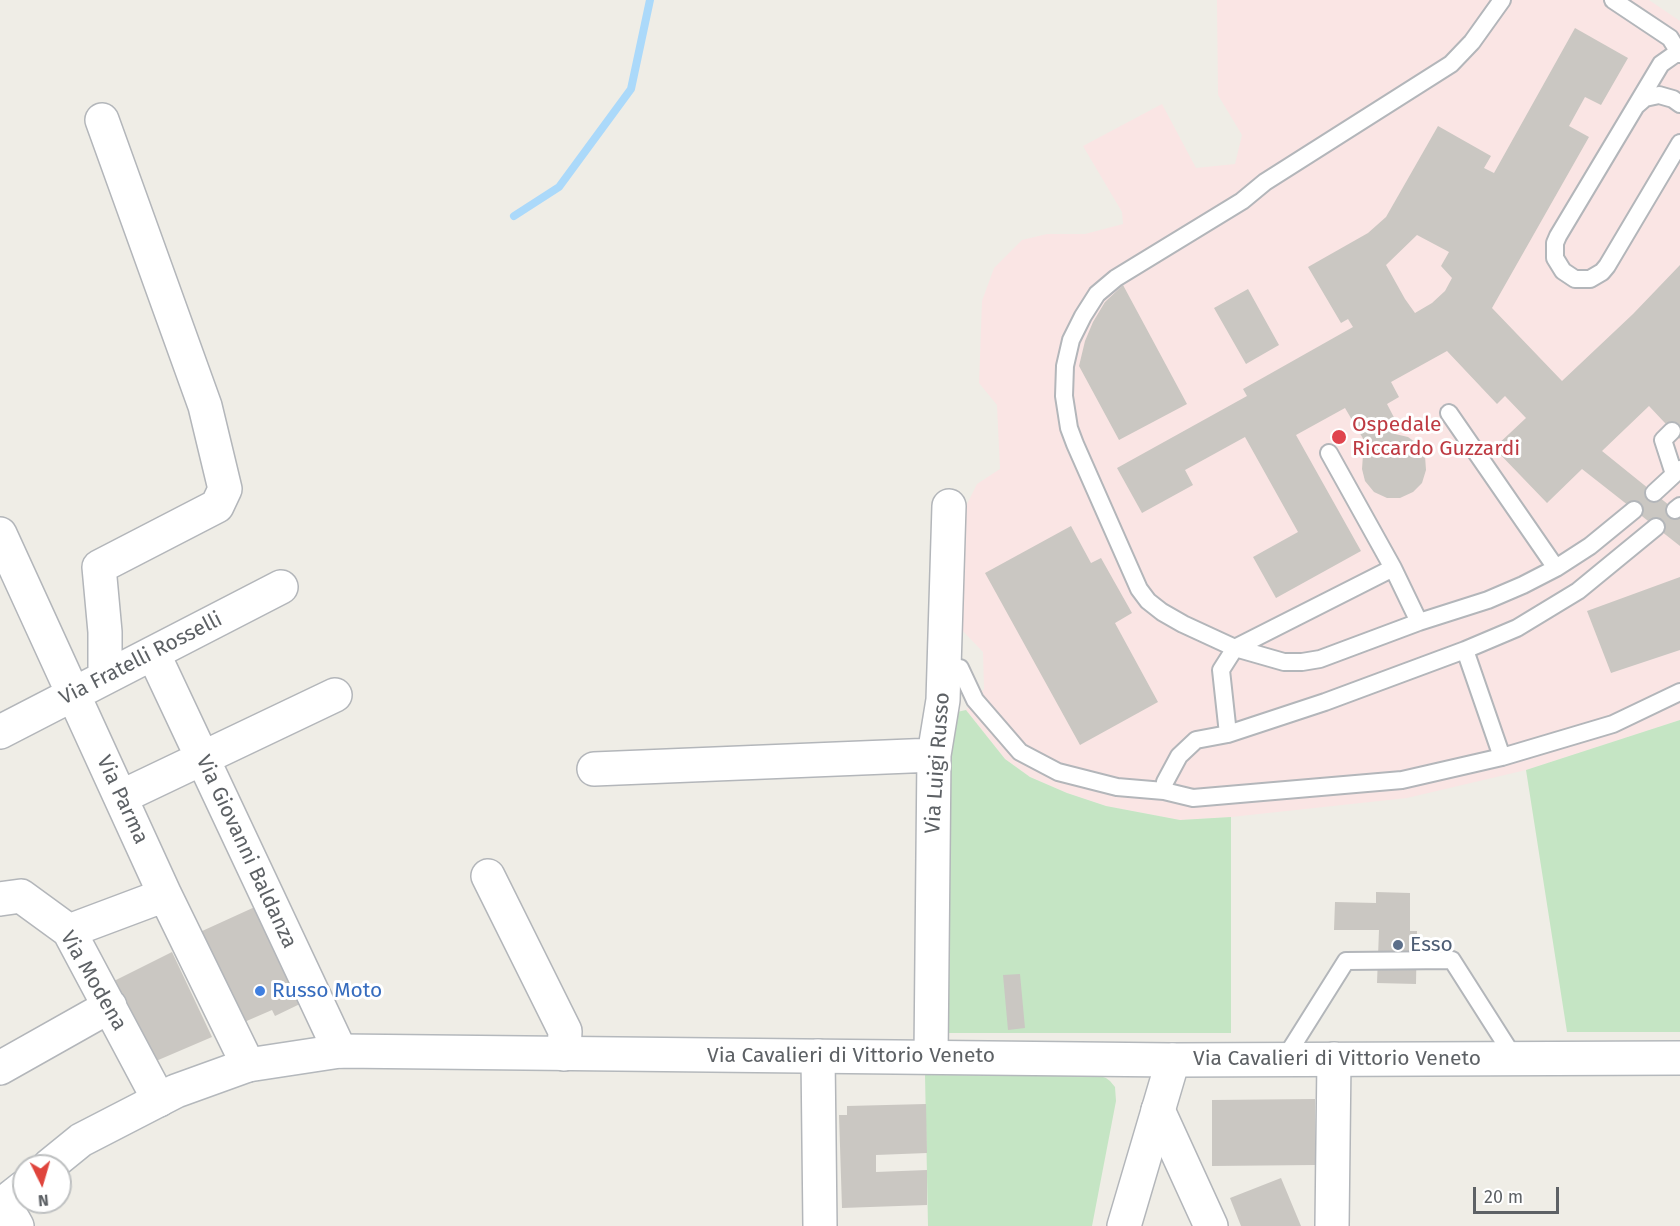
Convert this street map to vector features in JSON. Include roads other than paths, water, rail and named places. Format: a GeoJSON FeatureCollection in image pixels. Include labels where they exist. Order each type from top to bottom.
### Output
{"type":"FeatureCollection","features":[{"type":"Feature","properties":{"kind":"street"},"geometry":{"type":"LineString","coordinates":[[102,120],[205,406],[225,489],[217,506],[99,567],[105,632],[105,677]]}},
{"type":"Feature","properties":{"kind":"street","name":"Via Luigi Russo"},"geometry":{"type":"LineString","coordinates":[[931,1056],[934,755],[943,700],[949,506]]}},
{"type":"Feature","properties":{"kind":"street","name":"Via Parma"},"geometry":{"type":"LineString","coordinates":[[0,534],[165,895],[248,1065]]}},
{"type":"Feature","properties":{"kind":"street","name":"Via Fratelli Rosselli"},"geometry":{"type":"LineString","coordinates":[[0,732],[281,587]]}},
{"type":"Feature","properties":{"kind":"street","name":"Via Giovanni Baldanza"},"geometry":{"type":"LineString","coordinates":[[153,653],[340,1051]]}},
{"type":"Feature","properties":{"kind":"street"},"geometry":{"type":"LineString","coordinates":[[121,796],[335,695]]}},
{"type":"Feature","properties":{"kind":"street"},"geometry":{"type":"LineString","coordinates":[[594,769],[934,755]]}},
{"type":"Feature","properties":{"kind":"street"},"geometry":{"type":"LineString","coordinates":[[488,876],[565,1031],[564,1054]]}},
{"type":"Feature","properties":{"kind":"street"},"geometry":{"type":"LineString","coordinates":[[69,931],[165,895]]}},
{"type":"Feature","properties":{"kind":"street","name":"Via Modena"},"geometry":{"type":"LineString","coordinates":[[0,899],[21,897],[69,931],[159,1100]]}},
{"type":"Feature","properties":{"kind":"street"},"geometry":{"type":"LineString","coordinates":[[0,1068],[110,1006]]}},
{"type":"Feature","properties":{"kind":"street","name":"Via Cavalieri di Vittorio Veneto"},"geometry":{"type":"LineString","coordinates":[[64,1154],[81,1140],[176,1091],[248,1065],[340,1051],[1173,1059],[1680,1058]]}},
{"type":"Feature","properties":{"kind":"street"},"geometry":{"type":"LineString","coordinates":[[818,1056],[820,1226]]}},
{"type":"Feature","properties":{"kind":"street"},"geometry":{"type":"LineString","coordinates":[[1124,1226],[1173,1059]]}},
{"type":"Feature","properties":{"kind":"street"},"geometry":{"type":"LineString","coordinates":[[1332,1226],[1334,1059]]}},
{"type":"Feature","properties":{"kind":"street"},"geometry":{"type":"LineString","coordinates":[[1158,1110],[1211,1226]]}},
{"type":"Feature","properties":{"kind":"lane"},"geometry":{"type":"LineString","coordinates":[[1502,0],[1472,42],[1451,64],[1265,182],[1242,201],[1116,278],[1097,294],[1071,340],[1065,366],[1064,396],[1069,428],[1139,589],[1148,601],[1183,624],[1235,648],[1284,662],[1302,663],[1320,659],[1419,622],[1488,600],[1523,585],[1556,568],[1590,546],[1634,510]]}},
{"type":"Feature","properties":{"kind":"lane"},"geometry":{"type":"LineString","coordinates":[[1613,0],[1670,38],[1679,53],[1661,64],[1555,243],[1555,258],[1563,271],[1575,279],[1590,279],[1597,276],[1607,266],[1680,143]]}},
{"type":"Feature","properties":{"kind":"lane"},"geometry":{"type":"LineString","coordinates":[[1634,108],[1645,98],[1659,94],[1680,104]]}},
{"type":"Feature","properties":{"kind":"lane"},"geometry":{"type":"LineString","coordinates":[[1449,413],[1556,568]]}},
{"type":"Feature","properties":{"kind":"lane"},"geometry":{"type":"LineString","coordinates":[[1654,493],[1677,472],[1663,440],[1672,431]]}},
{"type":"Feature","properties":{"kind":"lane"},"geometry":{"type":"LineString","coordinates":[[1329,453],[1393,568],[1419,622]]}},
{"type":"Feature","properties":{"kind":"lane"},"geometry":{"type":"LineString","coordinates":[[1164,791],[1165,782],[1179,756],[1196,740],[1228,734],[1325,702],[1465,650],[1517,628],[1578,591],[1656,527]]}},
{"type":"Feature","properties":{"kind":"lane"},"geometry":{"type":"LineString","coordinates":[[1228,734],[1221,670],[1235,648],[1393,568]]}},
{"type":"Feature","properties":{"kind":"lane"},"geometry":{"type":"LineString","coordinates":[[1465,650],[1502,757]]}},
{"type":"Feature","properties":{"kind":"lane"},"geometry":{"type":"LineString","coordinates":[[944,665],[960,668],[975,700],[1020,752],[1058,772],[1117,787],[1164,791],[1193,798],[1402,780],[1502,757],[1613,724],[1680,692]]}},
{"type":"Feature","properties":{"kind":"lane"},"geometry":{"type":"LineString","coordinates":[[1285,1058],[1346,961],[1452,960],[1515,1059]]}},
{"type":"Feature","properties":{"kind":"waterway"},"geometry":{"type":"LineString","coordinates":[[514,216],[559,187],[631,89],[650,0]]}},
{"type":"Feature","properties":{"kind":"place","name":"Ospedale Riccardo Guzzardi"},"geometry":{"type":"Point","coordinates":[1339,437]}},
{"type":"Feature","properties":{"kind":"place","name":"Esso"},"geometry":{"type":"Point","coordinates":[1398,945]}},
{"type":"Feature","properties":{"kind":"place","name":"Russo Moto"},"geometry":{"type":"Point","coordinates":[260,991]}}]}
